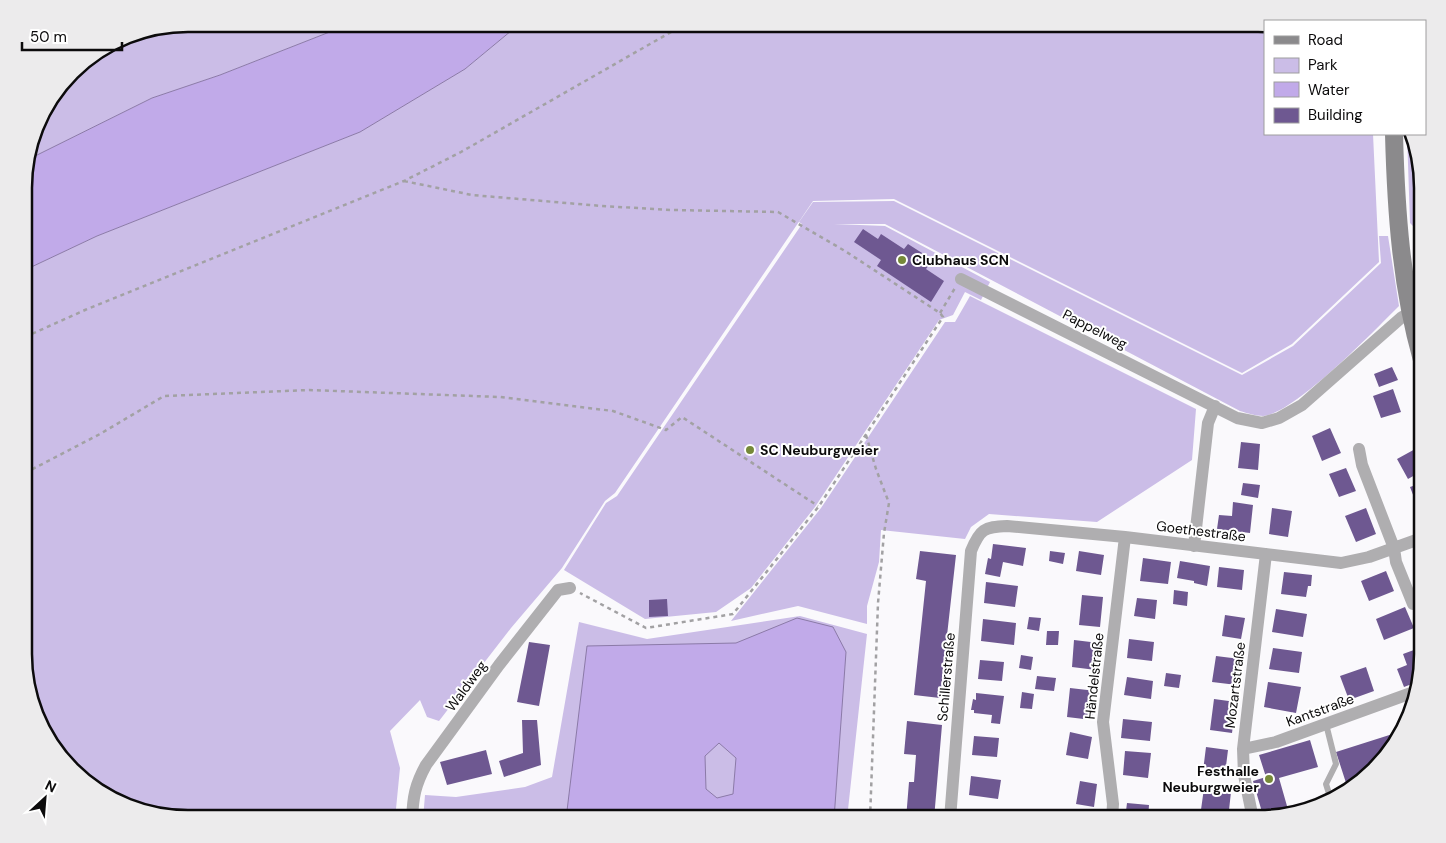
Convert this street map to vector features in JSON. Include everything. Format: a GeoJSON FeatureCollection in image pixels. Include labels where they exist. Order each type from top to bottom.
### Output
{"type":"FeatureCollection","features":[{"type":"Feature","properties":{"kind":"main road"},"geometry":{"type":"LineString","coordinates":[[1394,135],[1396,193],[1404,279],[1413,326]]}},
{"type":"Feature","properties":{"kind":"street","name":"Pappelweg"},"geometry":{"type":"LineString","coordinates":[[961,279],[1237,418],[1262,423],[1278,418],[1302,405],[1402,317],[1410,314]]}},
{"type":"Feature","properties":{"kind":"street"},"geometry":{"type":"LineString","coordinates":[[1194,546],[1208,423],[1215,406]]}},
{"type":"Feature","properties":{"kind":"street"},"geometry":{"type":"LineString","coordinates":[[1359,448],[1362,465],[1413,604]]}},
{"type":"Feature","properties":{"kind":"street","name":"Goethestraße"},"geometry":{"type":"LineString","coordinates":[[976,538],[989,526],[1007,526],[1125,537],[1341,563],[1369,557],[1413,541]]}},
{"type":"Feature","properties":{"kind":"street","name":"Händelstraße"},"geometry":{"type":"LineString","coordinates":[[1113,810],[1103,722],[1125,537]]}},
{"type":"Feature","properties":{"kind":"street","name":"Schillerstraße"},"geometry":{"type":"LineString","coordinates":[[951,810],[971,550],[976,538]]}},
{"type":"Feature","properties":{"kind":"street","name":"Mozartstraße"},"geometry":{"type":"LineString","coordinates":[[1251,810],[1244,775],[1243,749],[1266,554]]}},
{"type":"Feature","properties":{"kind":"street","name":"Waldweg"},"geometry":{"type":"LineString","coordinates":[[413,810],[414,792],[426,765],[499,665],[558,590],[570,588]]}},
{"type":"Feature","properties":{"kind":"street","name":"Kantstraße"},"geometry":{"type":"LineString","coordinates":[[1243,749],[1276,742],[1407,699]]}},
{"type":"Feature","properties":{"kind":"lane"},"geometry":{"type":"LineString","coordinates":[[1326,724],[1336,764],[1326,784],[1329,793]]}},
{"type":"Feature","properties":{"kind":"path"},"geometry":{"type":"LineString","coordinates":[[33,333],[85,310],[404,181],[461,152],[669,33]]}},
{"type":"Feature","properties":{"kind":"path"},"geometry":{"type":"LineString","coordinates":[[404,181],[472,195],[565,203],[672,210],[778,212],[845,251],[943,316],[819,506],[733,614],[646,628],[570,588]]}},
{"type":"Feature","properties":{"kind":"path"},"geometry":{"type":"LineString","coordinates":[[940,313],[961,279]]}},
{"type":"Feature","properties":{"kind":"path"},"geometry":{"type":"LineString","coordinates":[[33,469],[100,434],[164,396],[328,390],[500,397],[613,411],[666,430],[682,417],[819,506]]}},
{"type":"Feature","properties":{"kind":"path"},"geometry":{"type":"LineString","coordinates":[[866,434],[876,469],[889,503],[884,532],[878,603],[870,810]]}},
{"type":"Feature","properties":{"kind":"green space"},"geometry":{"type":"Polygon","coordinates":[[[327,33],[220,75],[152,98],[37,155],[44,129],[65,93],[93,65],[110,53],[129,44],[158,35],[168,34],[327,33]]]}},
{"type":"Feature","properties":{"kind":"green space"},"geometry":{"type":"Polygon","coordinates":[[[509,33],[1264,33],[1264,135],[1373,135],[1379,262],[1292,344],[1242,373],[894,199],[813,201],[615,493],[605,501],[562,568],[511,628],[439,721],[427,717],[420,700],[390,731],[400,768],[396,810],[168,809],[129,799],[110,790],[93,778],[71,757],[53,733],[44,714],[34,675],[33,266],[97,236],[360,132],[465,69],[509,33]]]}},
{"type":"Feature","properties":{"kind":"green space"},"geometry":{"type":"Polygon","coordinates":[[[1407,146],[1413,178],[1413,226],[1410,223],[1407,146]]]}},
{"type":"Feature","properties":{"kind":"green space","name":"SC Neuburgweier"},"geometry":{"type":"Polygon","coordinates":[[[894,201],[1242,375],[1293,346],[1381,263],[1379,236],[1388,236],[1399,306],[1354,351],[1313,387],[1277,412],[1257,416],[1240,411],[885,224],[834,224],[885,226],[990,282],[981,300],[965,292],[953,315],[939,320],[815,507],[751,588],[716,612],[645,619],[564,570],[606,503],[617,496],[802,224],[799,222],[813,202],[894,201]]]}},
{"type":"Feature","properties":{"kind":"green space"},"geometry":{"type":"Polygon","coordinates":[[[970,296],[1196,409],[1192,460],[1097,522],[989,514],[971,527],[965,539],[881,530],[879,562],[867,606],[867,624],[798,606],[731,621],[821,508],[945,322],[955,322],[970,296]]]}},
{"type":"Feature","properties":{"kind":"green space"},"geometry":{"type":"Polygon","coordinates":[[[800,616],[867,634],[848,810],[424,810],[425,795],[456,797],[525,787],[552,777],[579,622],[647,639],[800,616]]]}},
{"type":"Feature","properties":{"kind":"water"},"geometry":{"type":"Polygon","coordinates":[[[327,33],[509,33],[465,69],[360,132],[97,236],[33,266],[33,188],[37,155],[152,98],[220,75],[327,33]]]}},
{"type":"Feature","properties":{"kind":"water"},"geometry":{"type":"Polygon","coordinates":[[[797,618],[833,627],[846,652],[835,810],[567,810],[587,646],[736,643],[797,618]],[[719,743],[705,756],[706,789],[717,798],[733,794],[736,758],[719,743]]]}},
{"type":"Feature","properties":{"kind":"building"},"geometry":{"type":"Polygon","coordinates":[[[863,229],[878,239],[881,234],[904,249],[908,244],[933,260],[926,269],[944,281],[931,302],[877,266],[881,260],[854,242],[863,229]]]}},
{"type":"Feature","properties":{"kind":"building"},"geometry":{"type":"Polygon","coordinates":[[[1392,367],[1398,380],[1379,387],[1374,374],[1392,367]]]}},
{"type":"Feature","properties":{"kind":"building"},"geometry":{"type":"Polygon","coordinates":[[[1393,389],[1401,412],[1381,418],[1373,396],[1393,389]]]}},
{"type":"Feature","properties":{"kind":"building"},"geometry":{"type":"Polygon","coordinates":[[[1330,428],[1341,453],[1322,461],[1312,436],[1330,428]]]}},
{"type":"Feature","properties":{"kind":"building"},"geometry":{"type":"Polygon","coordinates":[[[1241,442],[1260,444],[1258,470],[1238,468],[1241,442]]]}},
{"type":"Feature","properties":{"kind":"building"},"geometry":{"type":"Polygon","coordinates":[[[1413,450],[1413,476],[1408,479],[1397,459],[1413,450]]]}},
{"type":"Feature","properties":{"kind":"building"},"geometry":{"type":"Polygon","coordinates":[[[1346,468],[1356,491],[1339,497],[1329,474],[1346,468]]]}},
{"type":"Feature","properties":{"kind":"building"},"geometry":{"type":"Polygon","coordinates":[[[1243,483],[1260,485],[1258,498],[1241,495],[1243,483]]]}},
{"type":"Feature","properties":{"kind":"building"},"geometry":{"type":"Polygon","coordinates":[[[1233,502],[1253,505],[1250,533],[1217,529],[1219,515],[1232,516],[1233,502]]]}},
{"type":"Feature","properties":{"kind":"building"},"geometry":{"type":"Polygon","coordinates":[[[1272,508],[1292,511],[1288,537],[1269,534],[1272,508]]]}},
{"type":"Feature","properties":{"kind":"building"},"geometry":{"type":"Polygon","coordinates":[[[1366,508],[1376,534],[1356,542],[1345,516],[1366,508]]]}},
{"type":"Feature","properties":{"kind":"building"},"geometry":{"type":"Polygon","coordinates":[[[993,544],[1026,548],[1023,566],[1003,562],[1000,577],[985,574],[988,558],[991,559],[993,544]]]}},
{"type":"Feature","properties":{"kind":"building"},"geometry":{"type":"Polygon","coordinates":[[[920,551],[956,555],[940,698],[914,695],[926,581],[916,579],[920,551]]]}},
{"type":"Feature","properties":{"kind":"building"},"geometry":{"type":"Polygon","coordinates":[[[1050,551],[1065,553],[1063,564],[1049,561],[1050,551]]]}},
{"type":"Feature","properties":{"kind":"building"},"geometry":{"type":"Polygon","coordinates":[[[1079,551],[1104,555],[1101,575],[1076,571],[1079,551]]]}},
{"type":"Feature","properties":{"kind":"building"},"geometry":{"type":"Polygon","coordinates":[[[1143,558],[1171,562],[1168,584],[1140,581],[1143,558]]]}},
{"type":"Feature","properties":{"kind":"building"},"geometry":{"type":"Polygon","coordinates":[[[1180,561],[1210,566],[1207,586],[1177,578],[1180,561]]]}},
{"type":"Feature","properties":{"kind":"building"},"geometry":{"type":"Polygon","coordinates":[[[1219,567],[1244,570],[1242,590],[1217,587],[1219,567]]]}},
{"type":"Feature","properties":{"kind":"building"},"geometry":{"type":"Polygon","coordinates":[[[1386,571],[1394,591],[1369,601],[1361,581],[1386,571]]]}},
{"type":"Feature","properties":{"kind":"building"},"geometry":{"type":"Polygon","coordinates":[[[1284,572],[1312,575],[1311,586],[1308,586],[1306,597],[1281,594],[1284,572]]]}},
{"type":"Feature","properties":{"kind":"building"},"geometry":{"type":"Polygon","coordinates":[[[986,582],[1018,586],[1015,607],[984,603],[986,582]]]}},
{"type":"Feature","properties":{"kind":"building"},"geometry":{"type":"Polygon","coordinates":[[[1174,590],[1188,592],[1187,606],[1173,604],[1174,590]]]}},
{"type":"Feature","properties":{"kind":"building"},"geometry":{"type":"Polygon","coordinates":[[[1082,595],[1103,597],[1100,627],[1079,625],[1082,595]]]}},
{"type":"Feature","properties":{"kind":"building"},"geometry":{"type":"Polygon","coordinates":[[[1137,598],[1157,600],[1155,619],[1134,616],[1137,598]]]}},
{"type":"Feature","properties":{"kind":"building"},"geometry":{"type":"Polygon","coordinates":[[[667,599],[668,616],[649,617],[649,600],[667,599]]]}},
{"type":"Feature","properties":{"kind":"building"},"geometry":{"type":"Polygon","coordinates":[[[1405,607],[1413,628],[1384,640],[1376,619],[1405,607]]]}},
{"type":"Feature","properties":{"kind":"building"},"geometry":{"type":"Polygon","coordinates":[[[1276,609],[1307,614],[1303,637],[1272,632],[1276,609]]]}},
{"type":"Feature","properties":{"kind":"building"},"geometry":{"type":"Polygon","coordinates":[[[1225,615],[1245,618],[1241,639],[1222,636],[1225,615]]]}},
{"type":"Feature","properties":{"kind":"building"},"geometry":{"type":"Polygon","coordinates":[[[1029,617],[1041,618],[1039,631],[1027,629],[1029,617]]]}},
{"type":"Feature","properties":{"kind":"building"},"geometry":{"type":"Polygon","coordinates":[[[983,619],[1016,623],[1014,645],[981,641],[983,619]]]}},
{"type":"Feature","properties":{"kind":"building"},"geometry":{"type":"Polygon","coordinates":[[[1047,631],[1059,631],[1058,645],[1046,645],[1047,631]]]}},
{"type":"Feature","properties":{"kind":"building"},"geometry":{"type":"Polygon","coordinates":[[[1129,639],[1154,642],[1152,661],[1127,658],[1129,639]]]}},
{"type":"Feature","properties":{"kind":"building"},"geometry":{"type":"Polygon","coordinates":[[[1074,640],[1099,643],[1096,670],[1072,667],[1074,640]]]}},
{"type":"Feature","properties":{"kind":"building"},"geometry":{"type":"Polygon","coordinates":[[[529,642],[550,645],[539,706],[517,702],[529,642]]]}},
{"type":"Feature","properties":{"kind":"building"},"geometry":{"type":"Polygon","coordinates":[[[1273,648],[1302,652],[1299,673],[1269,669],[1273,648]]]}},
{"type":"Feature","properties":{"kind":"building"},"geometry":{"type":"Polygon","coordinates":[[[1413,650],[1411,684],[1404,687],[1397,669],[1407,665],[1403,654],[1413,650]]]}},
{"type":"Feature","properties":{"kind":"building"},"geometry":{"type":"Polygon","coordinates":[[[1021,655],[1033,657],[1031,670],[1019,668],[1021,655]]]}},
{"type":"Feature","properties":{"kind":"building"},"geometry":{"type":"Polygon","coordinates":[[[1216,656],[1240,659],[1237,685],[1212,682],[1216,656]]]}},
{"type":"Feature","properties":{"kind":"building"},"geometry":{"type":"Polygon","coordinates":[[[980,660],[1004,662],[1002,681],[978,679],[980,660]]]}},
{"type":"Feature","properties":{"kind":"building"},"geometry":{"type":"Polygon","coordinates":[[[1366,667],[1374,691],[1349,700],[1340,676],[1366,667]]]}},
{"type":"Feature","properties":{"kind":"building"},"geometry":{"type":"Polygon","coordinates":[[[1166,673],[1181,675],[1179,688],[1164,686],[1166,673]]]}},
{"type":"Feature","properties":{"kind":"building"},"geometry":{"type":"Polygon","coordinates":[[[1037,676],[1056,678],[1054,691],[1035,689],[1037,676]]]}},
{"type":"Feature","properties":{"kind":"building"},"geometry":{"type":"Polygon","coordinates":[[[1127,677],[1153,681],[1151,699],[1124,695],[1127,677]]]}},
{"type":"Feature","properties":{"kind":"building"},"geometry":{"type":"Polygon","coordinates":[[[1268,682],[1301,687],[1296,713],[1264,707],[1268,682]]]}},
{"type":"Feature","properties":{"kind":"building"},"geometry":{"type":"Polygon","coordinates":[[[1070,688],[1096,691],[1092,720],[1067,717],[1070,688]]]}},
{"type":"Feature","properties":{"kind":"building"},"geometry":{"type":"Polygon","coordinates":[[[1022,692],[1034,694],[1032,709],[1020,708],[1022,692]]]}},
{"type":"Feature","properties":{"kind":"building"},"geometry":{"type":"Polygon","coordinates":[[[976,693],[1004,696],[1000,724],[991,723],[992,715],[974,713],[974,710],[971,710],[973,699],[976,700],[976,693]]]}},
{"type":"Feature","properties":{"kind":"building"},"geometry":{"type":"Polygon","coordinates":[[[1214,699],[1236,702],[1232,733],[1210,730],[1214,699]]]}},
{"type":"Feature","properties":{"kind":"building"},"geometry":{"type":"Polygon","coordinates":[[[1123,719],[1152,722],[1150,741],[1121,738],[1123,719]]]}},
{"type":"Feature","properties":{"kind":"building"},"geometry":{"type":"Polygon","coordinates":[[[522,720],[537,720],[541,765],[504,777],[499,761],[523,753],[522,720]]]}},
{"type":"Feature","properties":{"kind":"building"},"geometry":{"type":"Polygon","coordinates":[[[907,721],[942,725],[935,810],[907,810],[909,782],[914,782],[916,755],[904,754],[907,721]]]}},
{"type":"Feature","properties":{"kind":"building"},"geometry":{"type":"Polygon","coordinates":[[[1070,732],[1092,737],[1088,759],[1066,755],[1070,732]]]}},
{"type":"Feature","properties":{"kind":"building"},"geometry":{"type":"Polygon","coordinates":[[[1392,734],[1375,757],[1346,783],[1336,752],[1392,734]]]}},
{"type":"Feature","properties":{"kind":"building"},"geometry":{"type":"Polygon","coordinates":[[[974,736],[999,738],[997,757],[972,755],[974,736]]]}},
{"type":"Feature","properties":{"kind":"building","name":"Festhalle Neuburgweier"},"geometry":{"type":"Polygon","coordinates":[[[1310,740],[1318,767],[1279,778],[1288,808],[1261,810],[1253,781],[1266,777],[1259,755],[1310,740]]]}},
{"type":"Feature","properties":{"kind":"building"},"geometry":{"type":"Polygon","coordinates":[[[1206,747],[1228,750],[1225,774],[1203,771],[1206,747]]]}},
{"type":"Feature","properties":{"kind":"building"},"geometry":{"type":"Polygon","coordinates":[[[486,750],[492,774],[447,785],[440,762],[486,750]]]}},
{"type":"Feature","properties":{"kind":"building"},"geometry":{"type":"Polygon","coordinates":[[[1125,751],[1151,753],[1148,778],[1123,775],[1125,751]]]}},
{"type":"Feature","properties":{"kind":"building"},"geometry":{"type":"Polygon","coordinates":[[[971,776],[1001,780],[998,799],[969,795],[971,776]]]}},
{"type":"Feature","properties":{"kind":"building"},"geometry":{"type":"Polygon","coordinates":[[[1080,781],[1097,784],[1094,807],[1076,804],[1080,781]]]}},
{"type":"Feature","properties":{"kind":"building"},"geometry":{"type":"Polygon","coordinates":[[[1204,788],[1231,792],[1229,810],[1201,810],[1204,788]]]}},
{"type":"Feature","properties":{"kind":"building"},"geometry":{"type":"Polygon","coordinates":[[[1127,803],[1149,805],[1149,810],[1126,810],[1127,803]]]}},
{"type":"Feature","properties":{"kind":"place","name":"Clubhaus SCN"},"geometry":{"type":"Point","coordinates":[902,260]}},
{"type":"Feature","properties":{"kind":"place","name":"SC Neuburgweier"},"geometry":{"type":"Point","coordinates":[750,450]}},
{"type":"Feature","properties":{"kind":"place","name":"Festhalle Neuburgweier"},"geometry":{"type":"Point","coordinates":[1269,779]}}]}
